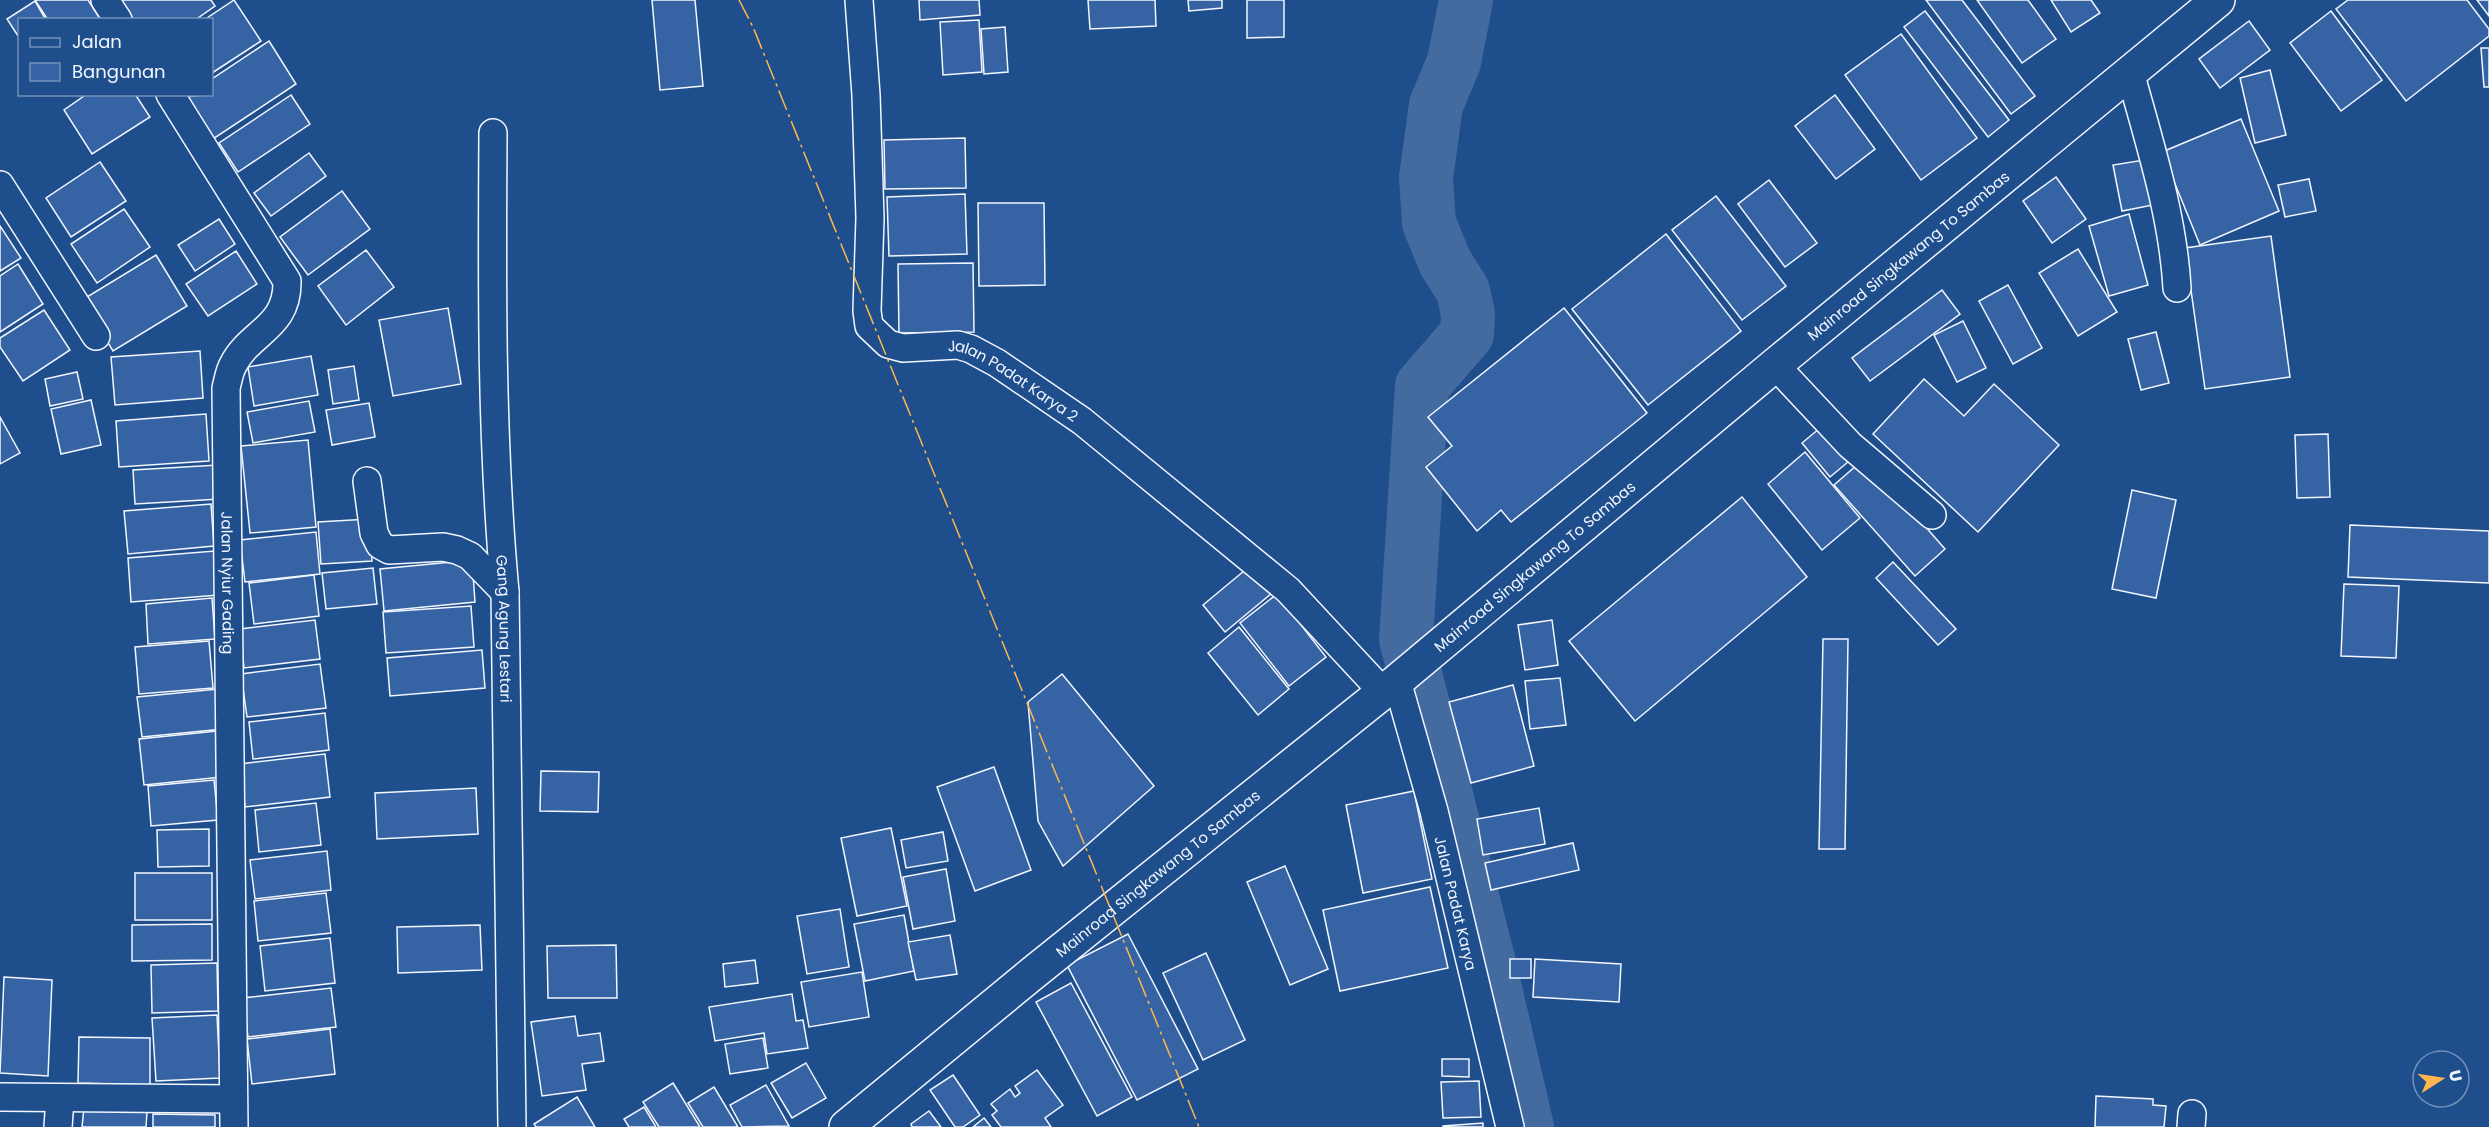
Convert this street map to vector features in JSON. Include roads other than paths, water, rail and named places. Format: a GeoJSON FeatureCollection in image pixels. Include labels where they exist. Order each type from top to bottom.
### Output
{"type":"FeatureCollection","features":[{"type":"Feature","properties":{"kind":"main road","name":"Mainroad Singkawang To Sambas"},"geometry":{"type":"LineString","coordinates":[[861,1122],[2218,0]]}},
{"type":"Feature","properties":{"kind":"street"},"geometry":{"type":"LineString","coordinates":[[105,0],[117,18]]}},
{"type":"Feature","properties":{"kind":"street","name":"Jalan Padat Karya 2"},"geometry":{"type":"LineString","coordinates":[[859,0],[866,95],[870,218],[867,311],[869,326],[888,344],[903,348],[958,345],[971,349],[997,363],[1082,421],[1288,590],[1390,686]]}},
{"type":"Feature","properties":{"kind":"street"},"geometry":{"type":"LineString","coordinates":[[2130,72],[2154,161],[2176,268],[2177,288]]}},
{"type":"Feature","properties":{"kind":"street","name":"Jalan Nyiur Gading"},"geometry":{"type":"LineString","coordinates":[[171,96],[287,281],[287,294],[283,308],[274,322],[246,348],[233,365],[226,388],[234,1127]]}},
{"type":"Feature","properties":{"kind":"street","name":"Gang Agung Lestari"},"geometry":{"type":"LineString","coordinates":[[494,133],[492,314],[497,506],[505,592],[512,1127]]}},
{"type":"Feature","properties":{"kind":"street"},"geometry":{"type":"LineString","coordinates":[[0,185],[96,336]]}},
{"type":"Feature","properties":{"kind":"street"},"geometry":{"type":"LineString","coordinates":[[1775,364],[1850,445],[1932,515]]}},
{"type":"Feature","properties":{"kind":"street"},"geometry":{"type":"LineString","coordinates":[[367,481],[374,533],[380,545],[389,550],[443,547],[457,550],[470,556],[505,592]]}},
{"type":"Feature","properties":{"kind":"street","name":"Jalan Padat Karya"},"geometry":{"type":"LineString","coordinates":[[1390,686],[1434,811],[1510,1127]]}},
{"type":"Feature","properties":{"kind":"street"},"geometry":{"type":"LineString","coordinates":[[0,1097],[233,1099]]}},
{"type":"Feature","properties":{"kind":"street"},"geometry":{"type":"LineString","coordinates":[[58,1127],[60,1099]]}},
{"type":"Feature","properties":{"kind":"waterway"},"geometry":{"type":"LineString","coordinates":[[1466,0],[1454,62],[1436,105],[1426,178],[1429,223],[1445,262],[1463,291],[1468,314],[1467,334],[1422,386],[1406,639],[1489,963],[1527,1127]]}}]}
